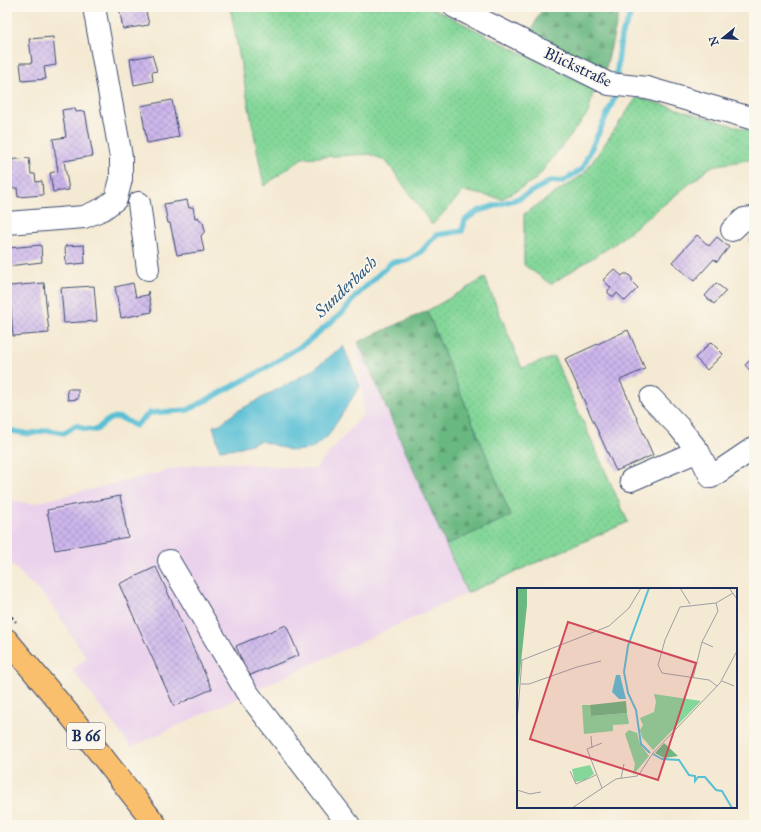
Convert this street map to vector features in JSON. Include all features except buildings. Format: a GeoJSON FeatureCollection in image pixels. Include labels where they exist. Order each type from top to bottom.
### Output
{"type":"FeatureCollection","features":[{"type":"Feature","properties":{"kind":"main road","name":"B 66"},"geometry":{"type":"LineString","coordinates":[[7,640],[69,714],[156,825]]}},
{"type":"Feature","properties":{"kind":"street"},"geometry":{"type":"LineString","coordinates":[[7,223],[84,217],[103,209],[116,199],[121,179],[120,157],[94,7]]}},
{"type":"Feature","properties":{"kind":"street","name":"Blickstraße"},"geometry":{"type":"LineString","coordinates":[[455,7],[616,85],[647,88],[754,119]]}},
{"type":"Feature","properties":{"kind":"street"},"geometry":{"type":"LineString","coordinates":[[116,199],[147,205],[148,269]]}},
{"type":"Feature","properties":{"kind":"street"},"geometry":{"type":"LineString","coordinates":[[732,230],[744,219],[754,218]]}},
{"type":"Feature","properties":{"kind":"street"},"geometry":{"type":"LineString","coordinates":[[651,398],[679,427],[698,451],[711,477],[754,448]]}},
{"type":"Feature","properties":{"kind":"street"},"geometry":{"type":"LineString","coordinates":[[631,480],[698,451]]}},
{"type":"Feature","properties":{"kind":"street"},"geometry":{"type":"LineString","coordinates":[[169,561],[246,691],[349,825]]}},
{"type":"Feature","properties":{"kind":"shaded area"},"geometry":{"type":"Polygon","coordinates":[[[358,342],[467,593],[131,747],[72,669],[87,658],[49,601],[7,560],[7,499],[31,504],[182,467],[222,462],[315,469],[364,414],[358,342]]]}},
{"type":"Feature","properties":{"kind":"green space"},"geometry":{"type":"Polygon","coordinates":[[[230,7],[430,7],[594,89],[588,113],[536,179],[502,199],[464,191],[432,225],[387,162],[370,154],[302,158],[264,186],[230,7]]]}},
{"type":"Feature","properties":{"kind":"green space"},"geometry":{"type":"Polygon","coordinates":[[[543,7],[619,7],[620,9],[605,72],[529,35],[543,7]]]}},
{"type":"Feature","properties":{"kind":"green space"},"geometry":{"type":"Polygon","coordinates":[[[637,97],[748,130],[754,135],[754,159],[712,166],[613,245],[551,284],[524,265],[524,214],[584,174],[637,97]]]}},
{"type":"Feature","properties":{"kind":"green space"},"geometry":{"type":"Polygon","coordinates":[[[485,278],[522,368],[554,357],[628,522],[467,593],[446,545],[511,516],[427,311],[485,278]]]}},
{"type":"Feature","properties":{"kind":"green space"},"geometry":{"type":"Polygon","coordinates":[[[427,311],[511,516],[446,545],[358,342],[427,311]]]}},
{"type":"Feature","properties":{"kind":"water"},"geometry":{"type":"Polygon","coordinates":[[[343,346],[360,386],[328,436],[311,449],[293,451],[261,441],[237,448],[220,450],[213,426],[220,424],[236,412],[313,370],[343,346]]]}},
{"type":"Feature","properties":{"kind":"waterway","name":"Sunderbach"},"geometry":{"type":"LineString","coordinates":[[616,80],[621,36],[630,17],[622,7]]}},
{"type":"Feature","properties":{"kind":"waterway","name":"Sunderbach"},"geometry":{"type":"LineString","coordinates":[[7,430],[29,434],[48,430],[64,433],[76,425],[84,429],[96,430],[110,419],[118,417],[135,426],[150,413],[188,410],[261,371],[306,343],[343,312],[358,294],[392,262],[407,261],[421,252],[436,235],[462,231],[465,220],[478,211],[520,198],[551,181],[562,182],[582,169],[615,97],[615,89]]}}]}
